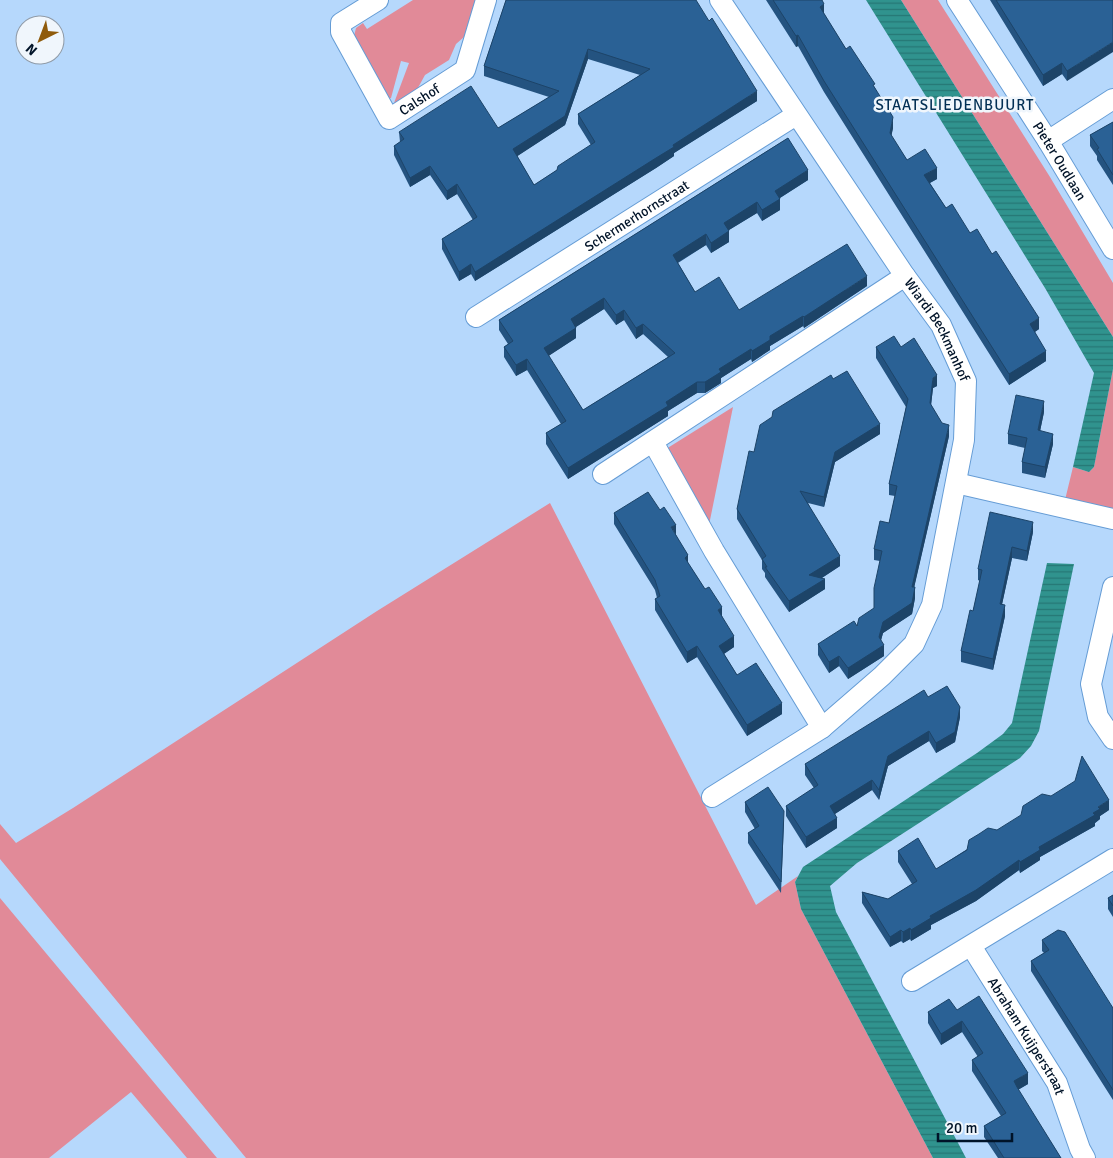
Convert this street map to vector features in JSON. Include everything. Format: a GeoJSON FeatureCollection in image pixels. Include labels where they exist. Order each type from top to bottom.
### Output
{"type":"FeatureCollection","features":[{"type":"Feature","properties":{"kind":"street","name":"Calshof"},"geometry":{"type":"LineString","coordinates":[[378,0],[341,23],[341,32],[389,119],[465,70],[486,0]]}},
{"type":"Feature","properties":{"kind":"street"},"geometry":{"type":"LineString","coordinates":[[720,0],[905,276]]}},
{"type":"Feature","properties":{"kind":"street","name":"Pieter Oudlaan"},"geometry":{"type":"LineString","coordinates":[[957,0],[1048,141],[1113,249]]}},
{"type":"Feature","properties":{"kind":"street"},"geometry":{"type":"LineString","coordinates":[[1048,141],[1113,99]]}},
{"type":"Feature","properties":{"kind":"street","name":"Schermerhornstraat"},"geometry":{"type":"LineString","coordinates":[[476,317],[796,115]]}},
{"type":"Feature","properties":{"kind":"street","name":"Wiardi Beckmanhof"},"geometry":{"type":"LineString","coordinates":[[603,474],[905,276],[941,325],[966,381],[964,440],[932,605],[914,644],[882,676],[822,728],[712,796]]}},
{"type":"Feature","properties":{"kind":"street"},"geometry":{"type":"LineString","coordinates":[[652,442],[714,551],[822,728]]}},
{"type":"Feature","properties":{"kind":"street"},"geometry":{"type":"LineString","coordinates":[[956,483],[1113,519]]}},
{"type":"Feature","properties":{"kind":"street"},"geometry":{"type":"LineString","coordinates":[[1113,587],[1091,684],[1098,717],[1113,739]]}},
{"type":"Feature","properties":{"kind":"street"},"geometry":{"type":"LineString","coordinates":[[912,982],[1113,859]]}},
{"type":"Feature","properties":{"kind":"street","name":"Abraham Kuijperstraat"},"geometry":{"type":"LineString","coordinates":[[971,946],[1056,1083],[1085,1158]]}},
{"type":"Feature","properties":{"kind":"shaded area"},"geometry":{"type":"Polygon","coordinates":[[[413,0],[478,0],[464,37],[456,44],[449,60],[425,75],[414,95],[394,103],[409,63],[401,61],[391,98],[387,99],[354,36],[356,28],[363,23],[367,29],[413,0]]]}},
{"type":"Feature","properties":{"kind":"shaded area"},"geometry":{"type":"Polygon","coordinates":[[[866,0],[901,0],[1113,337],[1113,369],[1094,467],[1089,472],[1073,467],[1094,373],[1045,288],[866,0]]]}},
{"type":"Feature","properties":{"kind":"shaded area"},"geometry":{"type":"Polygon","coordinates":[[[901,0],[938,0],[1050,177],[1113,283],[1113,337],[901,0]]]}},
{"type":"Feature","properties":{"kind":"shaded area"},"geometry":{"type":"Polygon","coordinates":[[[1113,369],[1113,510],[1065,500],[1073,467],[1089,472],[1094,467],[1113,369]]]}},
{"type":"Feature","properties":{"kind":"shaded area"},"geometry":{"type":"Polygon","coordinates":[[[733,407],[709,525],[666,449],[733,407]]]}},
{"type":"Feature","properties":{"kind":"shaded area"},"geometry":{"type":"Polygon","coordinates":[[[550,503],[756,905],[798,876],[795,882],[801,909],[933,1158],[246,1158],[0,859],[0,824],[16,843],[377,611],[550,503]]]}},
{"type":"Feature","properties":{"kind":"shaded area"},"geometry":{"type":"Polygon","coordinates":[[[1047,563],[1074,564],[1039,731],[1031,746],[1020,758],[857,863],[830,886],[836,912],[966,1158],[933,1158],[801,909],[795,882],[803,867],[977,753],[1003,734],[1012,723],[1047,563]]]}},
{"type":"Feature","properties":{"kind":"shaded area"},"geometry":{"type":"Polygon","coordinates":[[[0,898],[217,1158],[187,1158],[131,1092],[49,1158],[0,1158],[0,898]]]}},
{"type":"Feature","properties":{"kind":"building"},"geometry":{"type":"Polygon","coordinates":[[[506,0],[696,0],[709,21],[712,18],[757,91],[673,145],[674,147],[475,272],[471,264],[459,272],[442,239],[477,217],[457,184],[447,191],[430,166],[410,178],[394,146],[404,139],[399,132],[471,86],[498,128],[559,91],[484,66],[506,0]],[[588,49],[565,116],[513,149],[534,185],[557,170],[558,166],[595,142],[578,114],[650,69],[588,49]]]}},
{"type":"Feature","properties":{"kind":"building"},"geometry":{"type":"Polygon","coordinates":[[[773,0],[822,0],[824,4],[820,7],[846,49],[850,46],[875,84],[873,85],[893,117],[890,133],[907,160],[925,149],[937,168],[924,175],[946,208],[952,204],[970,233],[977,229],[992,254],[996,251],[1039,318],[1030,324],[1046,351],[1009,374],[824,81],[798,35],[796,36],[773,0]]]}},
{"type":"Feature","properties":{"kind":"building"},"geometry":{"type":"Polygon","coordinates":[[[996,0],[1113,0],[1113,42],[1067,71],[1062,63],[1043,75],[996,0]]]}},
{"type":"Feature","properties":{"kind":"building"},"geometry":{"type":"Polygon","coordinates":[[[1113,122],[1113,175],[1090,135],[1113,122]]]}},
{"type":"Feature","properties":{"kind":"building"},"geometry":{"type":"Polygon","coordinates":[[[788,138],[808,170],[775,191],[780,199],[762,210],[757,202],[724,223],[729,231],[711,243],[706,234],[673,255],[695,292],[719,277],[739,310],[847,244],[867,276],[804,317],[770,336],[770,340],[752,351],[751,349],[719,369],[721,372],[705,382],[697,382],[666,402],[668,406],[568,468],[546,433],[566,421],[527,359],[516,365],[504,347],[513,341],[499,320],[788,138]],[[604,298],[571,319],[576,328],[544,348],[583,410],[675,353],[643,324],[636,328],[624,310],[616,315],[604,298]]]}},
{"type":"Feature","properties":{"kind":"building"},"geometry":{"type":"Polygon","coordinates":[[[894,336],[901,347],[914,338],[937,375],[933,378],[930,403],[942,423],[949,425],[912,587],[915,587],[912,603],[883,622],[879,637],[884,645],[848,668],[839,656],[829,662],[818,644],[854,621],[857,626],[859,618],[874,608],[874,588],[882,551],[874,549],[880,521],[889,523],[897,486],[889,484],[908,399],[876,347],[894,336]]]}},
{"type":"Feature","properties":{"kind":"building"},"geometry":{"type":"Polygon","coordinates":[[[847,371],[880,424],[835,452],[824,497],[800,491],[840,556],[809,575],[825,579],[789,601],[765,567],[767,567],[762,559],[766,556],[737,509],[749,451],[754,452],[760,425],[772,417],[773,411],[831,375],[833,379],[847,371]]]}},
{"type":"Feature","properties":{"kind":"building"},"geometry":{"type":"Polygon","coordinates":[[[1016,395],[1044,401],[1038,430],[1053,434],[1045,467],[1022,462],[1027,438],[1008,434],[1016,395]]]}},
{"type":"Feature","properties":{"kind":"building"},"geometry":{"type":"Polygon","coordinates":[[[648,492],[660,510],[664,507],[676,525],[671,527],[688,555],[685,558],[705,589],[709,587],[722,607],[718,610],[734,636],[719,646],[737,675],[756,663],[782,703],[747,725],[697,646],[687,652],[655,599],[660,596],[655,580],[614,513],[648,492]]]}},
{"type":"Feature","properties":{"kind":"building"},"geometry":{"type":"Polygon","coordinates":[[[990,512],[1033,522],[1027,551],[1012,547],[1000,604],[1005,605],[993,659],[961,651],[970,610],[973,611],[982,570],[978,569],[990,512]]]}},
{"type":"Feature","properties":{"kind":"building"},"geometry":{"type":"Polygon","coordinates":[[[947,686],[960,707],[955,732],[936,743],[929,731],[888,756],[879,790],[872,780],[830,806],[837,818],[806,837],[786,806],[818,785],[805,764],[924,690],[928,697],[947,686]]]}},
{"type":"Feature","properties":{"kind":"building"},"geometry":{"type":"Polygon","coordinates":[[[1082,756],[1109,800],[1098,807],[1100,809],[1093,813],[1095,815],[1039,847],[1040,850],[1020,862],[1019,860],[976,890],[930,916],[931,918],[911,930],[910,928],[903,932],[901,930],[890,937],[862,892],[888,899],[917,881],[898,851],[918,838],[936,869],[967,850],[969,840],[988,828],[997,830],[1021,815],[1023,806],[1042,794],[1051,796],[1075,781],[1082,756]]]}},
{"type":"Feature","properties":{"kind":"building"},"geometry":{"type":"Polygon","coordinates":[[[768,787],[784,811],[781,882],[748,833],[759,826],[745,802],[768,787]]]}},
{"type":"Feature","properties":{"kind":"building"},"geometry":{"type":"Polygon","coordinates":[[[1113,895],[1113,906],[1108,898],[1113,895]]]}},
{"type":"Feature","properties":{"kind":"building"},"geometry":{"type":"Polygon","coordinates":[[[1058,930],[1065,932],[1113,1008],[1113,1090],[1031,961],[1049,950],[1042,940],[1058,930]]]}},
{"type":"Feature","properties":{"kind":"building"},"geometry":{"type":"Polygon","coordinates":[[[979,996],[1028,1073],[1014,1081],[1061,1158],[1004,1158],[984,1126],[1006,1113],[972,1060],[983,1053],[962,1021],[941,1034],[928,1012],[949,999],[957,1010],[979,996]]]}},
{"type":"Feature","properties":{"kind":"district","name":"STAATSLIEDENBUURT"},"geometry":{"type":"Point","coordinates":[955,105]}}]}
